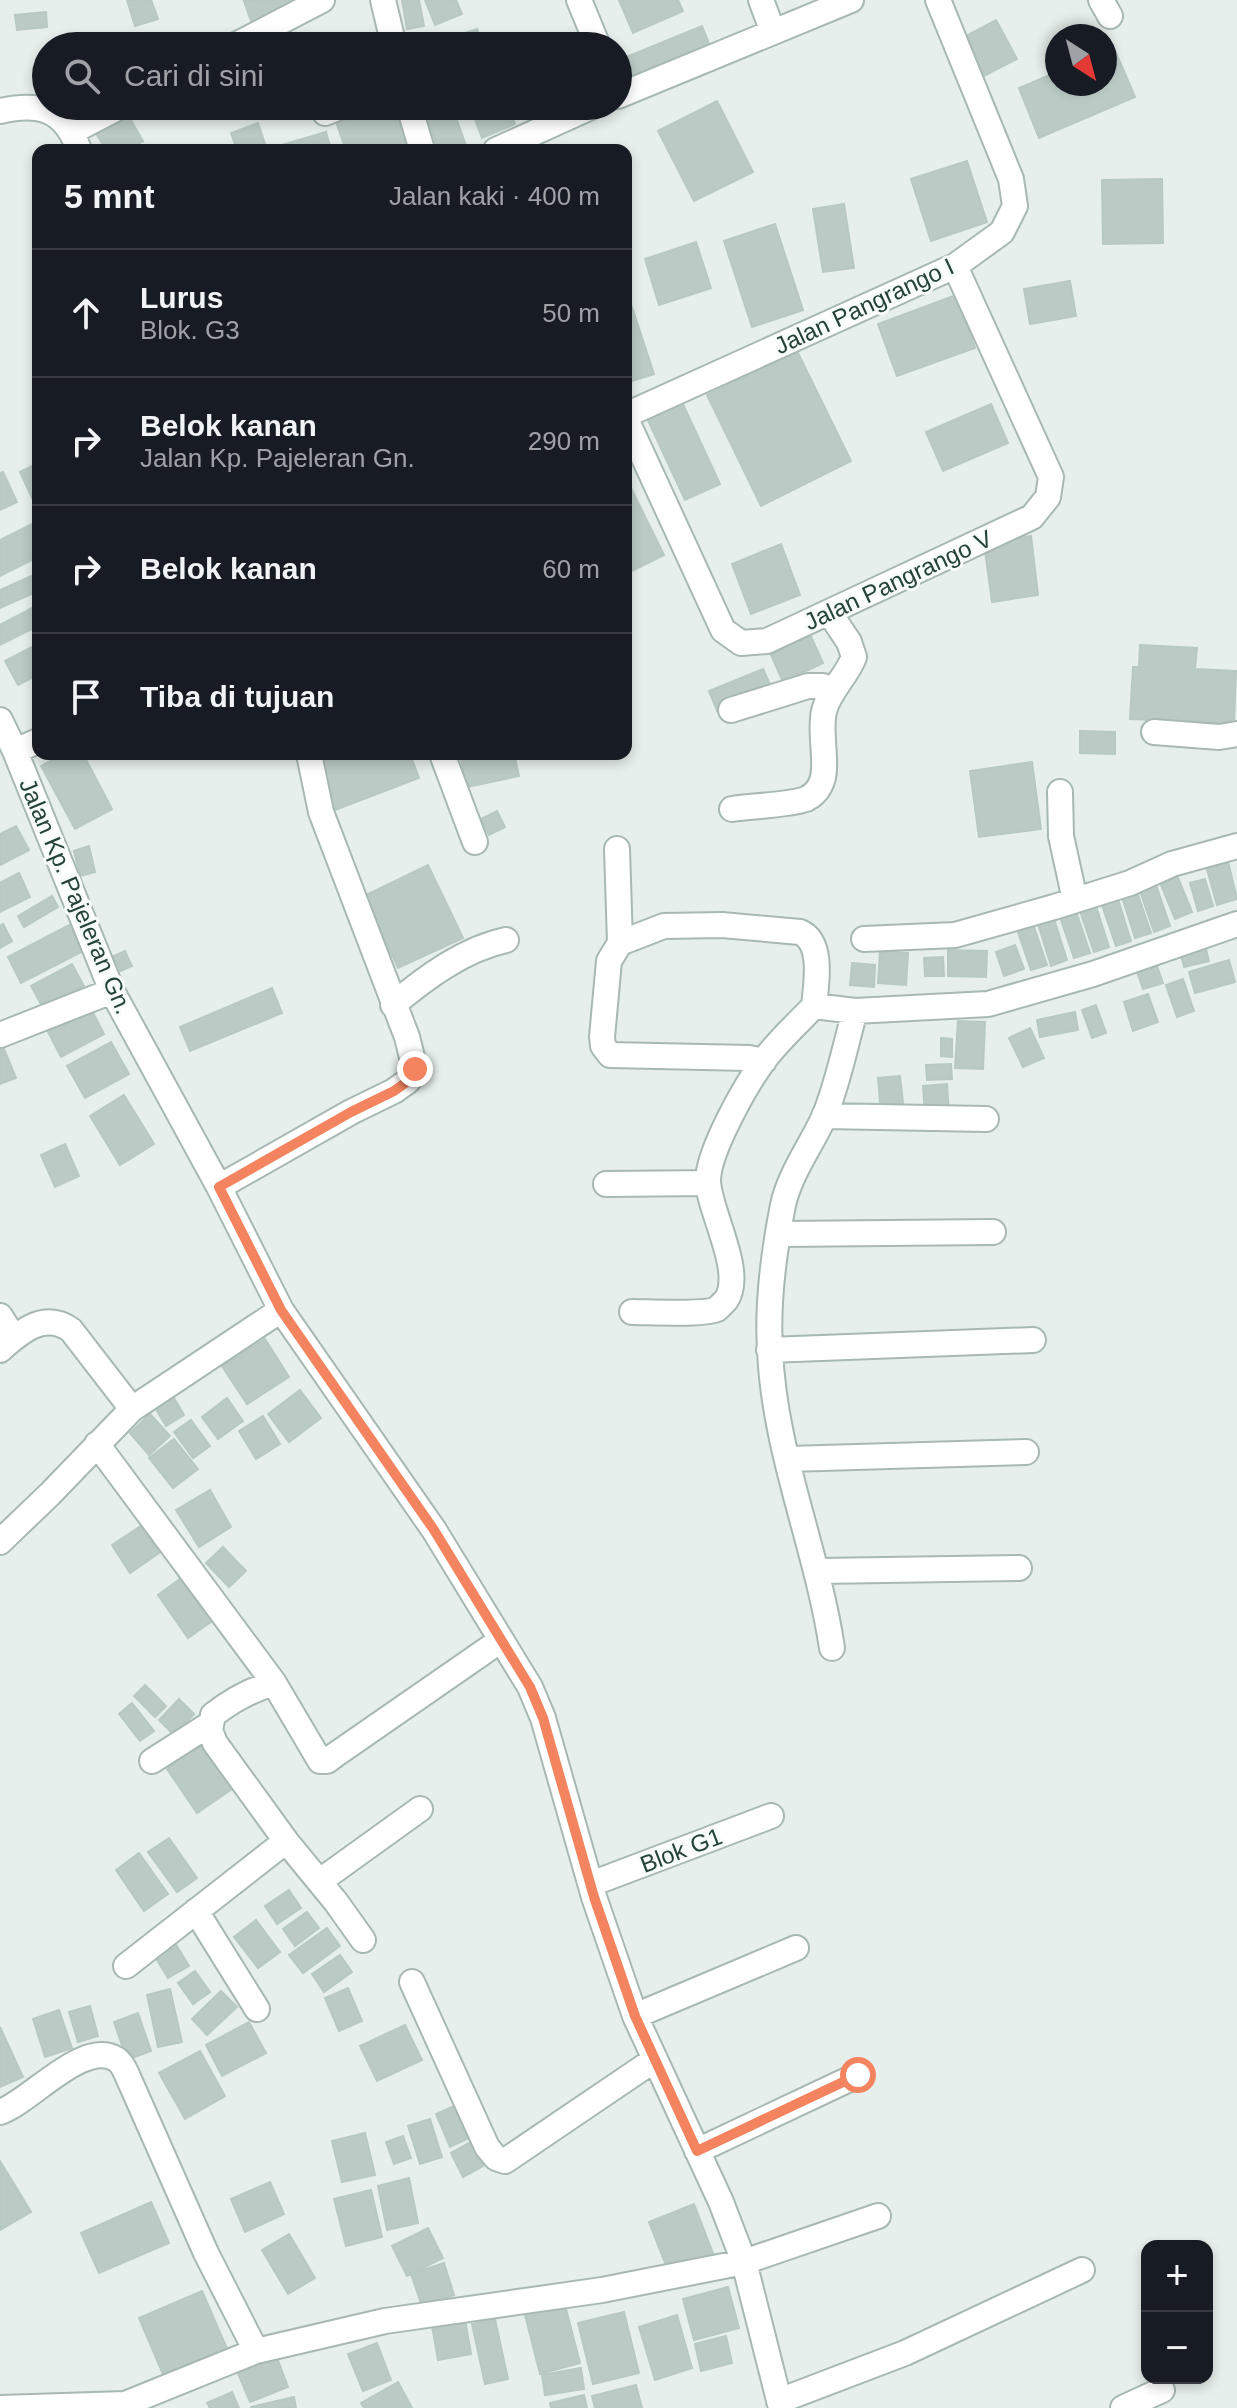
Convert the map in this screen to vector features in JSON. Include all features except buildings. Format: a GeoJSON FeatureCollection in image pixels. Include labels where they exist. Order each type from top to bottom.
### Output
{"type":"FeatureCollection","features":[{"type":"Feature","properties":{"kind":"street"},"geometry":{"type":"LineString","coordinates":[[261,32],[322,0]]}},
{"type":"Feature","properties":{"kind":"street"},"geometry":{"type":"LineString","coordinates":[[383,0],[391,32]]}},
{"type":"Feature","properties":{"kind":"street"},"geometry":{"type":"LineString","coordinates":[[579,0],[592,32]]}},
{"type":"Feature","properties":{"kind":"street"},"geometry":{"type":"LineString","coordinates":[[761,0],[773,32]]}},
{"type":"Feature","properties":{"kind":"street"},"geometry":{"type":"LineString","coordinates":[[632,89],[851,0]]}},
{"type":"Feature","properties":{"kind":"street","name":"Jalan Pangrango I"},"geometry":{"type":"LineString","coordinates":[[632,414],[955,266],[1002,232],[1015,206],[1011,179],[947,3]]}},
{"type":"Feature","properties":{"kind":"street"},"geometry":{"type":"LineString","coordinates":[[0,111],[32,107]]}},
{"type":"Feature","properties":{"kind":"street"},"geometry":{"type":"LineString","coordinates":[[58,120],[76,141],[103,120]]}},
{"type":"Feature","properties":{"kind":"street"},"geometry":{"type":"LineString","coordinates":[[413,120],[420,144]]}},
{"type":"Feature","properties":{"kind":"street"},"geometry":{"type":"LineString","coordinates":[[509,144],[562,120]]}},
{"type":"Feature","properties":{"kind":"street","name":"Jalan Pangrango V"},"geometry":{"type":"LineString","coordinates":[[632,430],[723,630],[741,643],[767,641],[1032,517],[1048,497],[1051,477],[955,266]]}},
{"type":"Feature","properties":{"kind":"street"},"geometry":{"type":"LineString","coordinates":[[732,809],[806,799],[821,784],[824,770],[824,710],[854,657],[849,642],[829,612]]}},
{"type":"Feature","properties":{"kind":"street"},"geometry":{"type":"LineString","coordinates":[[731,710],[808,686],[823,686],[833,692]]}},
{"type":"Feature","properties":{"kind":"street","name":"Jalan Kp. Pajeleran Gn."},"geometry":{"type":"LineString","coordinates":[[0,720],[112,991],[219,1187],[281,1310],[434,1530],[530,1687],[543,1718],[591,1884],[635,2016],[744,2262],[780,2404]]}},
{"type":"Feature","properties":{"kind":"street"},"geometry":{"type":"LineString","coordinates":[[1154,732],[1219,737],[1237,734]]}},
{"type":"Feature","properties":{"kind":"street"},"geometry":{"type":"LineString","coordinates":[[15,751],[32,744]]}},
{"type":"Feature","properties":{"kind":"street"},"geometry":{"type":"LineString","coordinates":[[219,1187],[394,1091],[408,1081],[415,1069],[407,1037],[321,812],[310,760]]}},
{"type":"Feature","properties":{"kind":"street"},"geometry":{"type":"LineString","coordinates":[[444,760],[475,842]]}},
{"type":"Feature","properties":{"kind":"street"},"geometry":{"type":"LineString","coordinates":[[1060,792],[1061,836],[1075,900]]}},
{"type":"Feature","properties":{"kind":"street"},"geometry":{"type":"LineString","coordinates":[[864,939],[955,935],[1130,883],[1172,864],[1237,846]]}},
{"type":"Feature","properties":{"kind":"street"},"geometry":{"type":"LineString","coordinates":[[617,849],[620,943],[609,961],[603,1046],[610,1055],[749,1058],[764,1061]]}},
{"type":"Feature","properties":{"kind":"street"},"geometry":{"type":"LineString","coordinates":[[814,1006],[855,1011],[988,1004],[1093,974],[1237,924]]}},
{"type":"Feature","properties":{"kind":"street"},"geometry":{"type":"LineString","coordinates":[[620,943],[664,926],[737,926],[800,932],[814,944],[814,1006],[764,1061],[726,1126],[712,1158],[708,1183],[729,1265],[731,1282],[728,1298],[718,1308],[705,1311],[632,1312]]}},
{"type":"Feature","properties":{"kind":"street"},"geometry":{"type":"LineString","coordinates":[[393,1005],[417,985],[470,953],[506,940]]}},
{"type":"Feature","properties":{"kind":"street"},"geometry":{"type":"LineString","coordinates":[[0,1035],[112,991]]}},
{"type":"Feature","properties":{"kind":"street"},"geometry":{"type":"LineString","coordinates":[[832,1648],[818,1571],[788,1459],[769,1350],[773,1284],[784,1202],[801,1158],[824,1116],[855,1011]]}},
{"type":"Feature","properties":{"kind":"street"},"geometry":{"type":"LineString","coordinates":[[824,1116],[986,1119]]}},
{"type":"Feature","properties":{"kind":"street"},"geometry":{"type":"LineString","coordinates":[[606,1184],[708,1183]]}},
{"type":"Feature","properties":{"kind":"street"},"geometry":{"type":"LineString","coordinates":[[780,1234],[993,1232]]}},
{"type":"Feature","properties":{"kind":"street"},"geometry":{"type":"LineString","coordinates":[[3,1530],[50,1494],[132,1409],[281,1310]]}},
{"type":"Feature","properties":{"kind":"street"},"geometry":{"type":"LineString","coordinates":[[0,1316],[7,1344],[32,1326],[50,1320],[62,1323],[71,1330],[132,1409]]}},
{"type":"Feature","properties":{"kind":"street"},"geometry":{"type":"LineString","coordinates":[[769,1350],[1033,1340]]}},
{"type":"Feature","properties":{"kind":"street"},"geometry":{"type":"LineString","coordinates":[[97,1444],[274,1683],[314,1754],[324,1762],[501,1640]]}},
{"type":"Feature","properties":{"kind":"street"},"geometry":{"type":"LineString","coordinates":[[788,1459],[1026,1452]]}},
{"type":"Feature","properties":{"kind":"street"},"geometry":{"type":"LineString","coordinates":[[818,1571],[1019,1568]]}},
{"type":"Feature","properties":{"kind":"street"},"geometry":{"type":"LineString","coordinates":[[274,1683],[255,1688],[213,1715],[210,1724],[215,1743],[363,1940]]}},
{"type":"Feature","properties":{"kind":"street"},"geometry":{"type":"LineString","coordinates":[[152,1761],[210,1724]]}},
{"type":"Feature","properties":{"kind":"street"},"geometry":{"type":"LineString","coordinates":[[320,1881],[420,1809]]}},
{"type":"Feature","properties":{"kind":"street","name":"Blok G1"},"geometry":{"type":"LineString","coordinates":[[591,1884],[771,1816]]}},
{"type":"Feature","properties":{"kind":"street"},"geometry":{"type":"LineString","coordinates":[[126,1966],[286,1841]]}},
{"type":"Feature","properties":{"kind":"street"},"geometry":{"type":"LineString","coordinates":[[196,1911],[257,2009]]}},
{"type":"Feature","properties":{"kind":"street"},"geometry":{"type":"LineString","coordinates":[[635,2016],[796,1948]]}},
{"type":"Feature","properties":{"kind":"street"},"geometry":{"type":"LineString","coordinates":[[412,1982],[487,2147],[499,2160],[505,2161],[654,2060]]}},
{"type":"Feature","properties":{"kind":"street"},"geometry":{"type":"LineString","coordinates":[[0,2112],[75,2063],[97,2055],[115,2058],[122,2065],[206,2253],[256,2351]]}},
{"type":"Feature","properties":{"kind":"street"},"geometry":{"type":"LineString","coordinates":[[697,2151],[858,2075]]}},
{"type":"Feature","properties":{"kind":"street"},"geometry":{"type":"LineString","coordinates":[[0,2408],[125,2404],[256,2351],[385,2321],[602,2290],[744,2262],[878,2216]]}},
{"type":"Feature","properties":{"kind":"street"},"geometry":{"type":"LineString","coordinates":[[780,2404],[905,2353],[1082,2270]]}},
{"type":"Feature","properties":{"kind":"street"},"geometry":{"type":"LineString","coordinates":[[1123,2408],[1162,2390]]}},
{"type":"Feature","properties":{"kind":"route"},"geometry":{"type":"LineString","coordinates":[[415,1069],[408,1081],[394,1091],[219,1187],[281,1310],[434,1530],[530,1687],[543,1718],[594,1897],[635,2016],[697,2151],[858,2075]]}}]}
